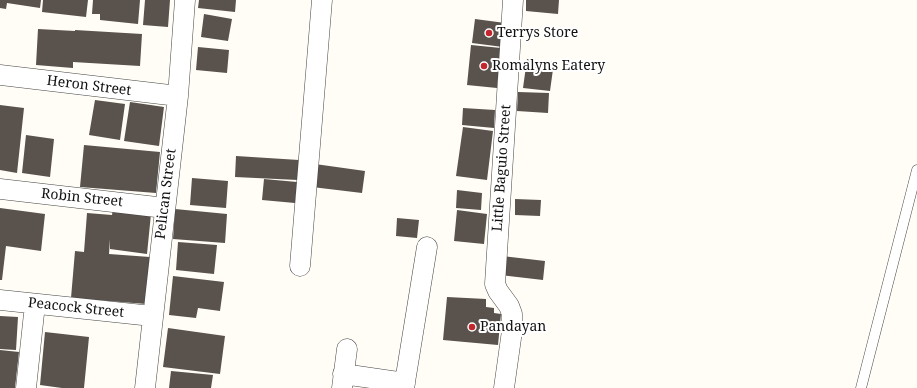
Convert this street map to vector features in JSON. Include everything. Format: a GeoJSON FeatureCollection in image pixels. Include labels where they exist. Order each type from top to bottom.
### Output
{"type":"FeatureCollection","features":[{"type":"Feature","properties":{"kind":"street","name":"Pelican Street"},"geometry":{"type":"LineString","coordinates":[[145,388],[178,96],[185,0]]}},
{"type":"Feature","properties":{"kind":"street"},"geometry":{"type":"LineString","coordinates":[[300,266],[322,0]]}},
{"type":"Feature","properties":{"kind":"street","name":"Little Baguio Street"},"geometry":{"type":"LineString","coordinates":[[504,388],[512,332],[512,314],[509,306],[498,291],[495,284],[513,0]]}},
{"type":"Feature","properties":{"kind":"street","name":"Heron Street"},"geometry":{"type":"LineString","coordinates":[[0,75],[178,96]]}},
{"type":"Feature","properties":{"kind":"street","name":"Robin Street"},"geometry":{"type":"LineString","coordinates":[[0,189],[165,208]]}},
{"type":"Feature","properties":{"kind":"street"},"geometry":{"type":"LineString","coordinates":[[347,349],[342,381],[404,385],[427,247]]}},
{"type":"Feature","properties":{"kind":"street","name":"Peacock Street"},"geometry":{"type":"LineString","coordinates":[[0,300],[152,316]]}},
{"type":"Feature","properties":{"kind":"street"},"geometry":{"type":"LineString","coordinates":[[26,388],[34,304]]}},
{"type":"Feature","properties":{"kind":"lane"},"geometry":{"type":"LineString","coordinates":[[861,388],[917,170]]}},
{"type":"Feature","properties":{"kind":"building"},"geometry":{"type":"Polygon","coordinates":[[[0,0],[41,0],[40,8],[7,3],[6,9],[0,8],[0,0]]]}},
{"type":"Feature","properties":{"kind":"building"},"geometry":{"type":"Polygon","coordinates":[[[43,0],[88,0],[86,17],[42,12],[43,0]]]}},
{"type":"Feature","properties":{"kind":"building"},"geometry":{"type":"Polygon","coordinates":[[[93,0],[140,0],[138,24],[100,20],[100,14],[92,14],[93,0]]]}},
{"type":"Feature","properties":{"kind":"building"},"geometry":{"type":"Polygon","coordinates":[[[145,0],[170,0],[168,27],[143,25],[145,0]]]}},
{"type":"Feature","properties":{"kind":"building"},"geometry":{"type":"Polygon","coordinates":[[[199,0],[236,0],[235,12],[198,8],[199,0]]]}},
{"type":"Feature","properties":{"kind":"building"},"geometry":{"type":"Polygon","coordinates":[[[526,0],[559,0],[558,14],[526,11],[526,0]]]}},
{"type":"Feature","properties":{"kind":"building"},"geometry":{"type":"Polygon","coordinates":[[[204,14],[232,19],[228,41],[201,37],[204,14]]]}},
{"type":"Feature","properties":{"kind":"building","name":"Terrys Store"},"geometry":{"type":"Polygon","coordinates":[[[475,19],[505,23],[503,47],[472,43],[475,19]]]}},
{"type":"Feature","properties":{"kind":"building"},"geometry":{"type":"Polygon","coordinates":[[[38,29],[142,34],[140,66],[73,62],[73,68],[36,65],[38,29]]]}},
{"type":"Feature","properties":{"kind":"building","name":"Romalyns Eatery"},"geometry":{"type":"Polygon","coordinates":[[[471,45],[501,48],[497,88],[467,85],[471,45]]]}},
{"type":"Feature","properties":{"kind":"building"},"geometry":{"type":"Polygon","coordinates":[[[198,47],[229,50],[227,73],[196,70],[198,47]]]}},
{"type":"Feature","properties":{"kind":"building"},"geometry":{"type":"Polygon","coordinates":[[[527,59],[554,62],[550,91],[523,88],[527,59]]]}},
{"type":"Feature","properties":{"kind":"building"},"geometry":{"type":"Polygon","coordinates":[[[518,92],[549,93],[548,113],[517,111],[518,92]]]}},
{"type":"Feature","properties":{"kind":"building"},"geometry":{"type":"Polygon","coordinates":[[[95,100],[125,104],[120,140],[89,135],[95,100]]]}},
{"type":"Feature","properties":{"kind":"building"},"geometry":{"type":"Polygon","coordinates":[[[130,102],[164,107],[159,146],[124,141],[130,102]]]}},
{"type":"Feature","properties":{"kind":"building"},"geometry":{"type":"Polygon","coordinates":[[[0,105],[24,108],[17,173],[0,170],[0,105]]]}},
{"type":"Feature","properties":{"kind":"building"},"geometry":{"type":"Polygon","coordinates":[[[463,108],[495,110],[494,128],[462,125],[463,108]]]}},
{"type":"Feature","properties":{"kind":"building"},"geometry":{"type":"Polygon","coordinates":[[[463,127],[493,131],[487,180],[456,176],[463,127]]]}},
{"type":"Feature","properties":{"kind":"building"},"geometry":{"type":"Polygon","coordinates":[[[26,135],[54,139],[50,177],[22,173],[26,135]]]}},
{"type":"Feature","properties":{"kind":"building"},"geometry":{"type":"Polygon","coordinates":[[[84,145],[160,152],[156,193],[80,187],[84,145]]]}},
{"type":"Feature","properties":{"kind":"building"},"geometry":{"type":"Polygon","coordinates":[[[236,156],[299,160],[298,180],[235,177],[236,156]]]}},
{"type":"Feature","properties":{"kind":"building"},"geometry":{"type":"Polygon","coordinates":[[[315,164],[365,171],[362,193],[312,187],[315,164]]]}},
{"type":"Feature","properties":{"kind":"building"},"geometry":{"type":"Polygon","coordinates":[[[192,178],[228,181],[226,208],[190,205],[192,178]]]}},
{"type":"Feature","properties":{"kind":"building"},"geometry":{"type":"Polygon","coordinates":[[[264,179],[297,182],[295,203],[262,200],[264,179]]]}},
{"type":"Feature","properties":{"kind":"building"},"geometry":{"type":"Polygon","coordinates":[[[457,190],[482,193],[481,210],[456,208],[457,190]]]}},
{"type":"Feature","properties":{"kind":"building"},"geometry":{"type":"Polygon","coordinates":[[[515,199],[541,200],[540,216],[515,215],[515,199]]]}},
{"type":"Feature","properties":{"kind":"building"},"geometry":{"type":"Polygon","coordinates":[[[0,208],[45,214],[41,251],[6,246],[2,280],[0,280],[0,208]]]}},
{"type":"Feature","properties":{"kind":"building"},"geometry":{"type":"Polygon","coordinates":[[[113,209],[151,214],[147,254],[110,249],[110,239],[109,254],[150,257],[146,304],[71,298],[75,251],[84,252],[87,213],[112,215],[113,209]]]}},
{"type":"Feature","properties":{"kind":"building"},"geometry":{"type":"Polygon","coordinates":[[[175,209],[227,214],[225,243],[173,239],[175,209]]]}},
{"type":"Feature","properties":{"kind":"building"},"geometry":{"type":"Polygon","coordinates":[[[457,210],[487,214],[484,244],[454,241],[457,210]]]}},
{"type":"Feature","properties":{"kind":"building"},"geometry":{"type":"Polygon","coordinates":[[[397,218],[419,220],[417,238],[396,236],[397,218]]]}},
{"type":"Feature","properties":{"kind":"building"},"geometry":{"type":"Polygon","coordinates":[[[178,242],[217,245],[214,274],[176,270],[178,242]]]}},
{"type":"Feature","properties":{"kind":"building"},"geometry":{"type":"Polygon","coordinates":[[[502,256],[545,261],[543,280],[500,275],[502,256]]]}},
{"type":"Feature","properties":{"kind":"building"},"geometry":{"type":"Polygon","coordinates":[[[173,276],[224,282],[220,311],[198,308],[196,318],[169,315],[173,276]]]}},
{"type":"Feature","properties":{"kind":"building","name":"Pandayan"},"geometry":{"type":"Polygon","coordinates":[[[447,297],[486,299],[486,307],[494,308],[494,313],[501,314],[498,345],[443,340],[447,297]]]}},
{"type":"Feature","properties":{"kind":"building"},"geometry":{"type":"Polygon","coordinates":[[[0,316],[18,317],[16,350],[0,349],[0,316]]]}},
{"type":"Feature","properties":{"kind":"building"},"geometry":{"type":"Polygon","coordinates":[[[168,328],[225,336],[220,374],[163,367],[168,328]]]}},
{"type":"Feature","properties":{"kind":"building"},"geometry":{"type":"Polygon","coordinates":[[[45,332],[89,337],[84,388],[62,388],[40,385],[45,332]]]}},
{"type":"Feature","properties":{"kind":"building"},"geometry":{"type":"Polygon","coordinates":[[[0,350],[19,352],[15,388],[0,388],[0,350]]]}},
{"type":"Feature","properties":{"kind":"building"},"geometry":{"type":"Polygon","coordinates":[[[171,371],[213,375],[211,388],[169,388],[171,371]]]}},
{"type":"Feature","properties":{"kind":"place","name":"Terrys Store"},"geometry":{"type":"Point","coordinates":[489,33]}},
{"type":"Feature","properties":{"kind":"place","name":"Romalyns Eatery"},"geometry":{"type":"Point","coordinates":[484,66]}},
{"type":"Feature","properties":{"kind":"place","name":"Pandayan"},"geometry":{"type":"Point","coordinates":[472,327]}}]}
